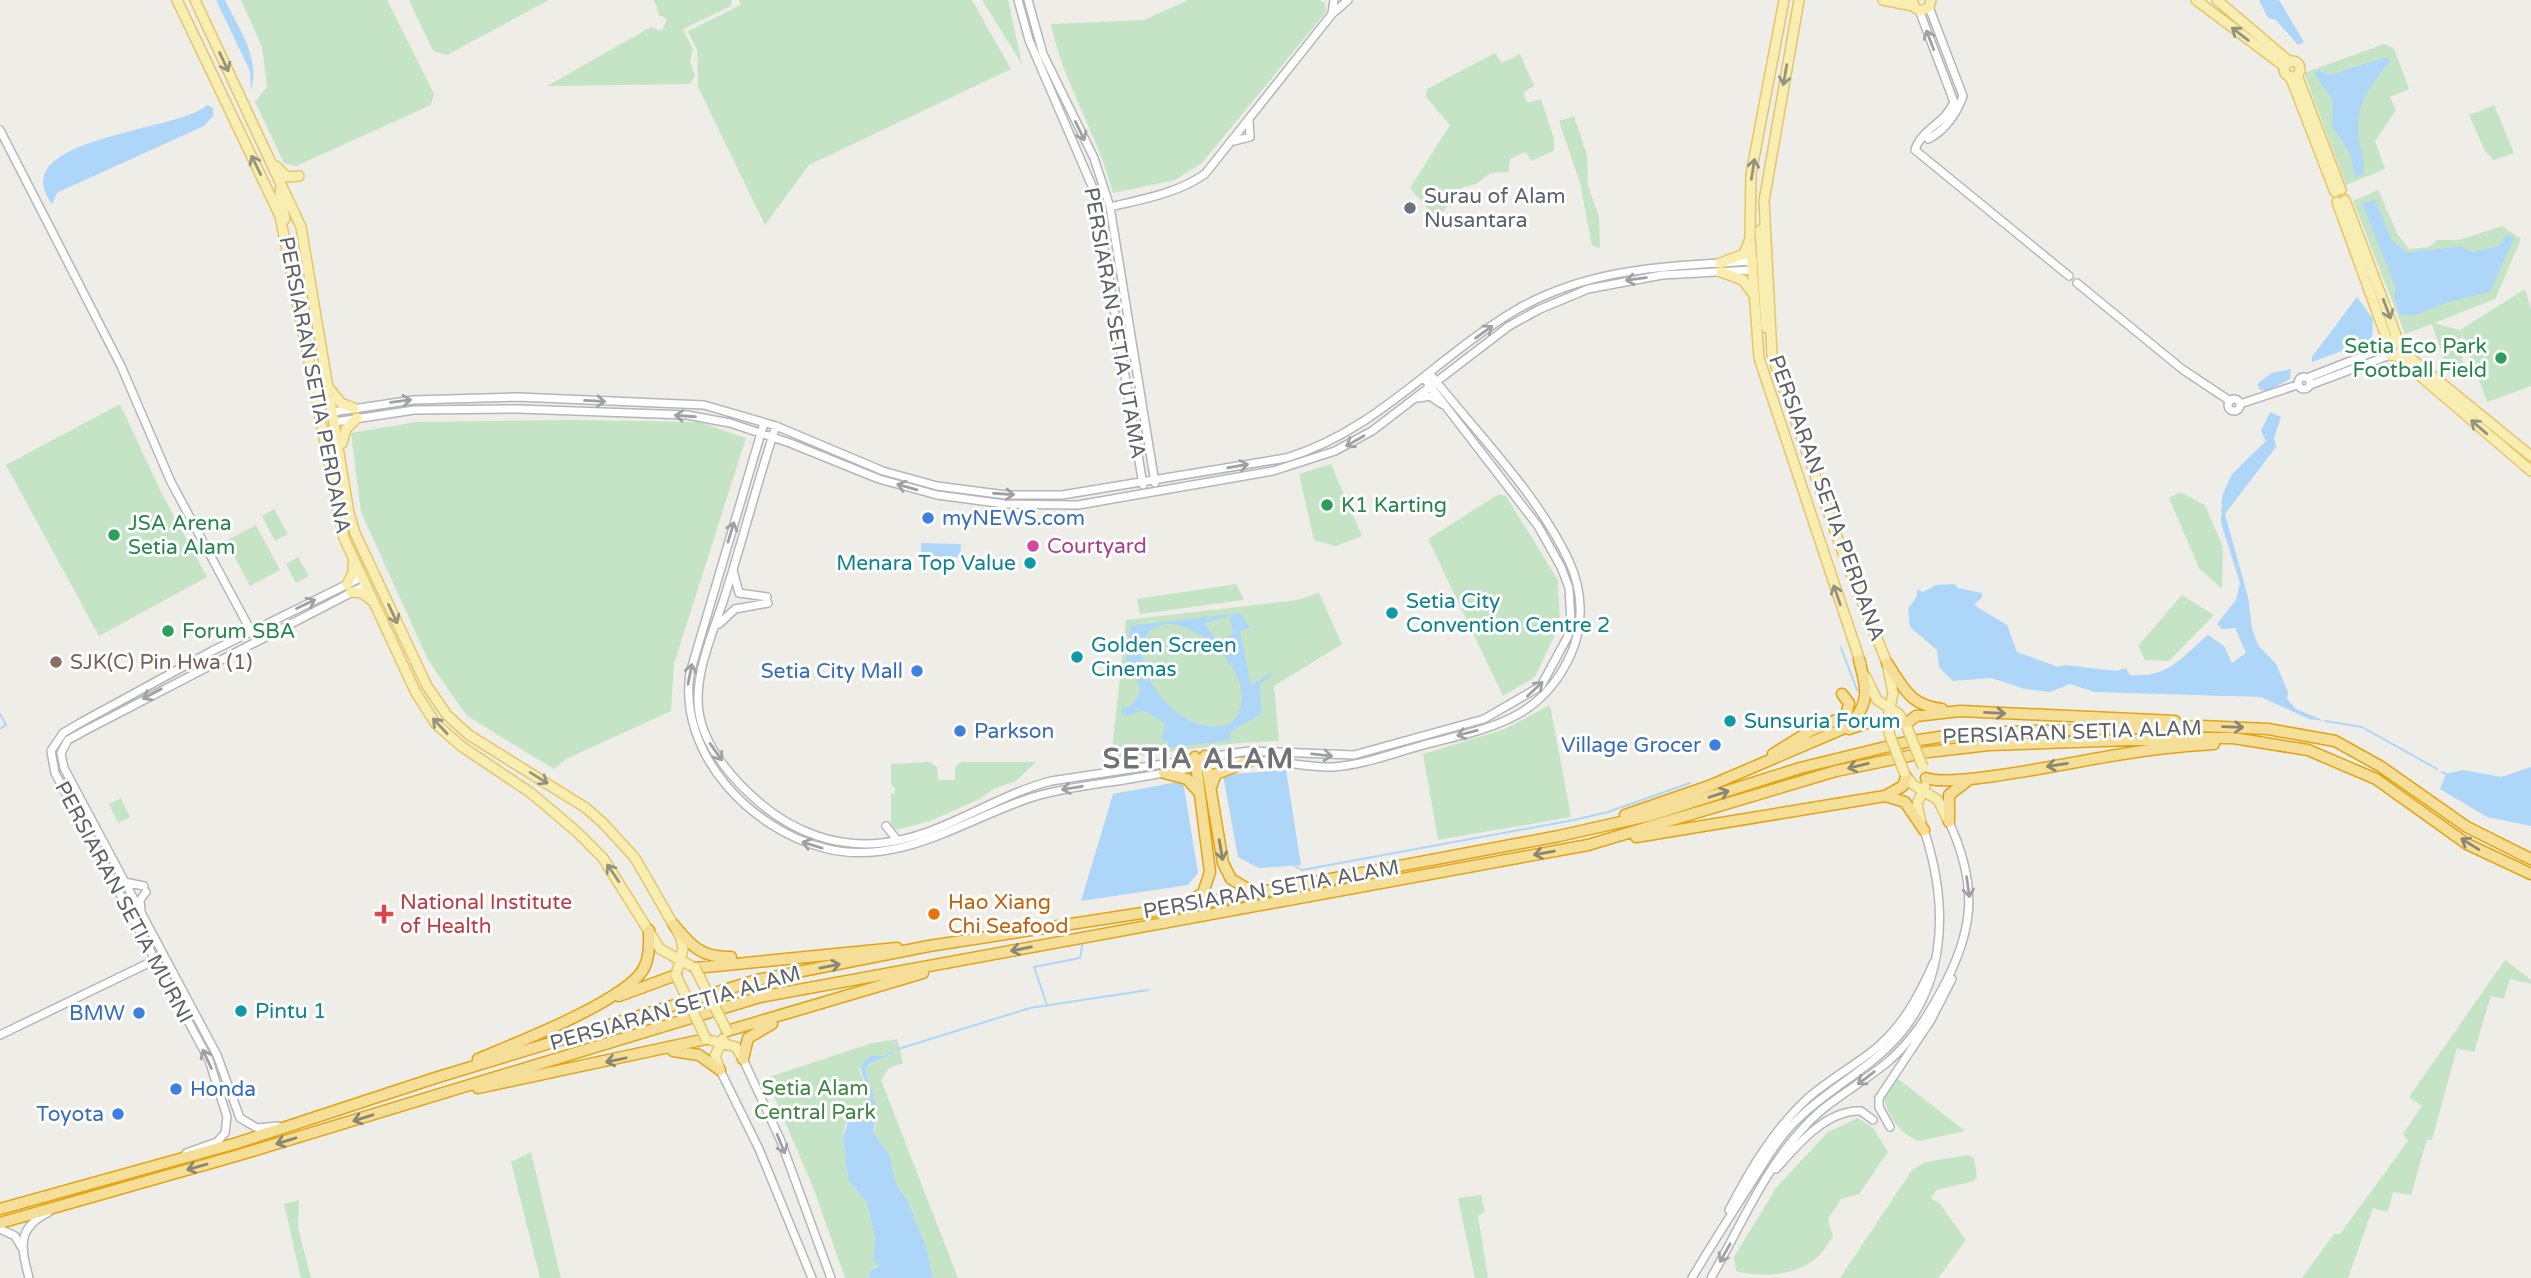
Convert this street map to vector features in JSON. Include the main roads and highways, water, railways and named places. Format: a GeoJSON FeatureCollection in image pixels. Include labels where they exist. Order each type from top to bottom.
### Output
{"type":"FeatureCollection","features":[{"type":"Feature","properties":{"kind":"highway"},"geometry":{"type":"LineString","coordinates":[[1559,836],[1672,800],[1847,727],[1864,707],[1867,688],[1859,660]]}},
{"type":"Feature","properties":{"kind":"highway"},"geometry":{"type":"LineString","coordinates":[[1887,663],[1909,697],[1919,704],[1960,711],[2172,721],[2201,726]]}},
{"type":"Feature","properties":{"kind":"highway"},"geometry":{"type":"LineString","coordinates":[[1761,762],[1788,743],[1846,716],[1849,703],[1842,694]]}},
{"type":"Feature","properties":{"kind":"highway"},"geometry":{"type":"LineString","coordinates":[[1907,727],[1916,716],[1960,711]]}},
{"type":"Feature","properties":{"kind":"highway"},"geometry":{"type":"LineString","coordinates":[[1825,736],[1870,722],[1887,723]]}},
{"type":"Feature","properties":{"kind":"highway","name":"PERSIARAN SETIA ALAM"},"geometry":{"type":"LineString","coordinates":[[0,1207],[170,1162],[304,1122],[435,1078],[757,981],[929,946],[1256,894],[1559,836],[1652,815],[1800,768],[1906,742],[1966,733],[2201,726],[2268,729],[2335,741],[2380,766],[2467,827],[2531,859]]}},
{"type":"Feature","properties":{"kind":"highway","name":"PERSIARAN SETIA ALAM"},"geometry":{"type":"LineString","coordinates":[[0,1223],[416,1101],[760,996],[1588,845],[1836,771],[1928,752],[2077,741],[2233,738],[2308,750],[2358,769],[2376,779],[2467,844],[2500,862],[2531,874]]}},
{"type":"Feature","properties":{"kind":"highway"},"geometry":{"type":"LineString","coordinates":[[1926,778],[1939,783],[2174,747],[2267,742]]}},
{"type":"Feature","properties":{"kind":"highway"},"geometry":{"type":"LineString","coordinates":[[1181,907],[1203,893],[1209,880],[1206,793],[1216,774],[1250,761]]}},
{"type":"Feature","properties":{"kind":"highway"},"geometry":{"type":"LineString","coordinates":[[1201,762],[1223,863],[1231,879],[1256,894]]}},
{"type":"Feature","properties":{"kind":"highway"},"geometry":{"type":"LineString","coordinates":[[1164,773],[1187,779],[1206,793]]}},
{"type":"Feature","properties":{"kind":"highway"},"geometry":{"type":"LineString","coordinates":[[1588,845],[1885,796],[1903,786],[1905,775]]}},
{"type":"Feature","properties":{"kind":"highway"},"geometry":{"type":"LineString","coordinates":[[1949,822],[1949,795],[1971,779]]}},
{"type":"Feature","properties":{"kind":"highway"},"geometry":{"type":"LineString","coordinates":[[1885,796],[1905,802],[1924,830]]}},
{"type":"Feature","properties":{"kind":"highway"},"geometry":{"type":"LineString","coordinates":[[674,925],[695,950],[714,958],[790,956],[929,946]]}},
{"type":"Feature","properties":{"kind":"highway"},"geometry":{"type":"LineString","coordinates":[[596,1005],[628,986],[641,974],[649,950],[649,930]]}},
{"type":"Feature","properties":{"kind":"highway"},"geometry":{"type":"LineString","coordinates":[[695,968],[790,956]]}},
{"type":"Feature","properties":{"kind":"highway"},"geometry":{"type":"LineString","coordinates":[[727,1031],[981,957]]}},
{"type":"Feature","properties":{"kind":"highway"},"geometry":{"type":"LineString","coordinates":[[435,1078],[596,1005],[676,975]]}},
{"type":"Feature","properties":{"kind":"highway"},"geometry":{"type":"LineString","coordinates":[[743,1059],[748,1038],[781,1017]]}},
{"type":"Feature","properties":{"kind":"highway"},"geometry":{"type":"LineString","coordinates":[[416,1101],[706,1039]]}},
{"type":"Feature","properties":{"kind":"highway"},"geometry":{"type":"LineString","coordinates":[[657,1051],[683,1051],[699,1055],[720,1070]]}},
{"type":"Feature","properties":{"kind":"main road","name":"PERSIARAN SETIA PERDANA"},"geometry":{"type":"LineString","coordinates":[[177,0],[285,231],[318,396],[338,516],[353,557],[416,693],[436,724],[461,746],[531,793],[577,832],[603,858],[664,953],[695,968]]}},
{"type":"Feature","properties":{"kind":"main road","name":"PERSIARAN SETIA PERDANA"},"geometry":{"type":"LineString","coordinates":[[195,0],[301,227],[326,384],[342,457],[349,513],[366,557],[427,686],[447,715],[469,735],[586,808],[603,822],[635,858],[674,925],[683,944],[680,961]]}},
{"type":"Feature","properties":{"kind":"main road","name":"PERSIARAN SETIA PERDANA"},"geometry":{"type":"LineString","coordinates":[[1786,0],[1776,35],[1751,174],[1750,237],[1755,265],[1759,358],[1859,660],[1877,700],[1899,714],[1907,727]]}},
{"type":"Feature","properties":{"kind":"main road"},"geometry":{"type":"LineString","coordinates":[[1883,0],[1924,4]]}},
{"type":"Feature","properties":{"kind":"main road"},"geometry":{"type":"LineString","coordinates":[[2196,0],[2290,70]]}},
{"type":"Feature","properties":{"kind":"main road"},"geometry":{"type":"LineString","coordinates":[[2217,0],[2290,70],[2338,191],[2333,198],[2341,201],[2393,348],[2531,471]]}},
{"type":"Feature","properties":{"kind":"main road","name":"PERSIARAN SETIA PERDANA"},"geometry":{"type":"LineString","coordinates":[[1799,3],[1764,201],[1772,355],[1845,559],[1887,663],[1894,693],[1887,723]]}},
{"type":"Feature","properties":{"kind":"main road"},"geometry":{"type":"LineString","coordinates":[[268,156],[284,175],[299,176],[290,194],[294,212]]}},
{"type":"Feature","properties":{"kind":"main road"},"geometry":{"type":"LineString","coordinates":[[281,185],[285,231]]}},
{"type":"Feature","properties":{"kind":"main road"},"geometry":{"type":"LineString","coordinates":[[1764,201],[1755,265],[1772,355]]}},
{"type":"Feature","properties":{"kind":"main road"},"geometry":{"type":"LineString","coordinates":[[1750,237],[1744,254],[1720,268],[1743,280],[1755,299]]}},
{"type":"Feature","properties":{"kind":"main road"},"geometry":{"type":"LineString","coordinates":[[2393,348],[2531,456]]}},
{"type":"Feature","properties":{"kind":"main road"},"geometry":{"type":"LineString","coordinates":[[326,384],[341,403],[356,413],[344,433],[342,457]]}},
{"type":"Feature","properties":{"kind":"main road"},"geometry":{"type":"LineString","coordinates":[[318,396],[333,417],[326,443]]}},
{"type":"Feature","properties":{"kind":"main road"},"geometry":{"type":"LineString","coordinates":[[353,557],[349,588],[366,595],[378,610]]}},
{"type":"Feature","properties":{"kind":"main road"},"geometry":{"type":"LineString","coordinates":[[366,557],[365,580],[383,592]]}},
{"type":"Feature","properties":{"kind":"main road"},"geometry":{"type":"LineString","coordinates":[[1887,723],[1905,775],[1938,800],[1949,822]]}},
{"type":"Feature","properties":{"kind":"main road"},"geometry":{"type":"LineString","coordinates":[[1907,727],[1926,778],[1916,809],[1924,830]]}},
{"type":"Feature","properties":{"kind":"main road"},"geometry":{"type":"LineString","coordinates":[[680,961],[676,975],[706,1039],[736,1047],[743,1059]]}},
{"type":"Feature","properties":{"kind":"main road"},"geometry":{"type":"LineString","coordinates":[[695,968],[727,1031],[715,1056],[720,1070]]}},
{"type":"Feature","properties":{"kind":"water"},"geometry":{"type":"Polygon","coordinates":[[[216,0],[225,0],[247,43],[253,67],[251,90],[250,71],[216,0]]]}},
{"type":"Feature","properties":{"kind":"water"},"geometry":{"type":"Polygon","coordinates":[[[2259,0],[2279,0],[2304,42],[2298,45],[2276,20],[2268,18],[2259,0]]]}},
{"type":"Feature","properties":{"kind":"water"},"geometry":{"type":"Polygon","coordinates":[[[2387,57],[2390,61],[2361,107],[2358,128],[2364,170],[2363,174],[2355,177],[2350,153],[2332,127],[2333,101],[2314,73],[2320,71],[2330,75],[2387,57]]]}},
{"type":"Feature","properties":{"kind":"water"},"geometry":{"type":"Polygon","coordinates":[[[207,105],[213,108],[213,116],[204,126],[57,193],[52,204],[43,182],[51,164],[72,150],[190,114],[207,105]]]}},
{"type":"Feature","properties":{"kind":"water"},"geometry":{"type":"Polygon","coordinates":[[[2375,200],[2392,240],[2407,253],[2461,246],[2472,252],[2499,246],[2506,235],[2514,238],[2490,292],[2448,302],[2413,316],[2400,314],[2394,297],[2396,288],[2362,203],[2375,200]]]}},
{"type":"Feature","properties":{"kind":"water"},"geometry":{"type":"Polygon","coordinates":[[[2357,297],[2373,319],[2372,340],[2312,362],[2312,357],[2357,297]]]}},
{"type":"Feature","properties":{"kind":"water"},"geometry":{"type":"Polygon","coordinates":[[[2291,369],[2290,379],[2269,390],[2260,390],[2257,384],[2272,373],[2291,369]]]}},
{"type":"Feature","properties":{"kind":"water"},"geometry":{"type":"Polygon","coordinates":[[[2270,412],[2281,417],[2274,438],[2276,447],[2225,514],[2258,645],[2276,664],[2288,692],[2287,699],[2296,709],[2325,721],[2309,719],[2261,697],[2095,692],[2070,684],[2050,692],[2025,689],[1991,678],[1953,681],[1939,667],[1937,650],[1910,627],[1908,609],[1917,596],[1917,589],[1923,592],[1936,585],[1954,584],[1958,588],[1982,593],[1982,597],[1974,605],[2007,625],[2017,652],[2058,667],[2065,665],[2116,671],[2126,668],[2130,675],[2155,673],[2174,664],[2208,635],[2224,646],[2232,663],[2246,653],[2235,628],[2222,629],[2217,624],[2236,600],[2240,583],[2221,523],[2222,496],[2232,474],[2266,441],[2261,431],[2270,412]]]}},
{"type":"Feature","properties":{"kind":"water"},"geometry":{"type":"Polygon","coordinates":[[[921,543],[961,544],[960,557],[921,556],[921,543]]]}},
{"type":"Feature","properties":{"kind":"water"},"geometry":{"type":"Polygon","coordinates":[[[1240,613],[1250,628],[1240,631],[1251,685],[1271,672],[1272,675],[1260,684],[1261,714],[1230,732],[1230,740],[1168,748],[1168,741],[1162,741],[1165,723],[1142,710],[1129,716],[1121,714],[1122,707],[1130,707],[1140,693],[1137,672],[1126,666],[1130,626],[1240,613]],[[1230,616],[1204,623],[1219,643],[1233,633],[1230,616]],[[1166,624],[1150,630],[1143,646],[1144,663],[1151,681],[1163,699],[1178,713],[1196,723],[1214,727],[1231,723],[1240,708],[1242,692],[1237,676],[1227,660],[1214,645],[1198,634],[1182,626],[1166,624]]]}},
{"type":"Feature","properties":{"kind":"water"},"geometry":{"type":"Polygon","coordinates":[[[2531,767],[2531,826],[2487,817],[2440,789],[2446,774],[2463,770],[2501,777],[2531,767]]]}},
{"type":"Feature","properties":{"kind":"water"},"geometry":{"type":"Polygon","coordinates":[[[1286,770],[1301,865],[1259,868],[1238,857],[1223,775],[1286,770]]]}},
{"type":"Feature","properties":{"kind":"water"},"geometry":{"type":"Polygon","coordinates":[[[1183,781],[1198,873],[1188,885],[1081,901],[1113,794],[1183,781]]]}},
{"type":"Feature","properties":{"kind":"water"},"geometry":{"type":"Polygon","coordinates":[[[898,1048],[865,1069],[877,1109],[873,1133],[890,1156],[895,1181],[907,1200],[927,1249],[933,1278],[869,1278],[870,1271],[880,1265],[873,1260],[875,1238],[867,1203],[848,1180],[843,1138],[849,1118],[870,1099],[860,1067],[870,1056],[883,1056],[898,1048]]]}},
{"type":"Feature","properties":{"kind":"waterway"},"geometry":{"type":"LineString","coordinates":[[1841,648],[1857,690]]}},
{"type":"Feature","properties":{"kind":"waterway"},"geometry":{"type":"LineString","coordinates":[[0,714],[6,725],[0,729]]}},
{"type":"Feature","properties":{"kind":"waterway"},"geometry":{"type":"LineString","coordinates":[[2325,721],[2362,727],[2437,769]]}},
{"type":"Feature","properties":{"kind":"waterway"},"geometry":{"type":"LineString","coordinates":[[2442,772],[2446,774]]}},
{"type":"Feature","properties":{"kind":"waterway"},"geometry":{"type":"LineString","coordinates":[[1293,865],[1302,870],[1574,820],[1608,812],[1690,783]]}},
{"type":"Feature","properties":{"kind":"waterway"},"geometry":{"type":"LineString","coordinates":[[1047,1005],[1034,967],[1080,958],[1083,942]]}},
{"type":"Feature","properties":{"kind":"waterway"},"geometry":{"type":"LineString","coordinates":[[898,1049],[1030,1008],[1148,990]]}},
{"type":"Feature","properties":{"kind":"place","name":"Surau of Alam Nusantara"},"geometry":{"type":"Point","coordinates":[1410,208]}},
{"type":"Feature","properties":{"kind":"place","name":"Setia Eco Park Football Field"},"geometry":{"type":"Point","coordinates":[2501,358]}},
{"type":"Feature","properties":{"kind":"place","name":"K1 Karting"},"geometry":{"type":"Point","coordinates":[1327,505]}},
{"type":"Feature","properties":{"kind":"place","name":"myNEWS.com"},"geometry":{"type":"Point","coordinates":[928,518]}},
{"type":"Feature","properties":{"kind":"place","name":"JSA Arena Setia Alam"},"geometry":{"type":"Point","coordinates":[114,535]}},
{"type":"Feature","properties":{"kind":"place","name":"Courtyard"},"geometry":{"type":"Point","coordinates":[1033,546]}},
{"type":"Feature","properties":{"kind":"place","name":"Menara Top Value"},"geometry":{"type":"Point","coordinates":[1030,563]}},
{"type":"Feature","properties":{"kind":"place","name":"Setia City Convention Centre 2"},"geometry":{"type":"Point","coordinates":[1392,613]}},
{"type":"Feature","properties":{"kind":"place","name":"Forum SBA"},"geometry":{"type":"Point","coordinates":[168,631]}},
{"type":"Feature","properties":{"kind":"place","name":"Golden Screen Cinemas"},"geometry":{"type":"Point","coordinates":[1077,657]}},
{"type":"Feature","properties":{"kind":"place","name":"SJK(C) Pin Hwa (1)"},"geometry":{"type":"Point","coordinates":[56,662]}},
{"type":"Feature","properties":{"kind":"place","name":"Setia City Mall"},"geometry":{"type":"Point","coordinates":[917,671]}},
{"type":"Feature","properties":{"kind":"place","name":"Sunsuria Forum"},"geometry":{"type":"Point","coordinates":[1730,721]}},
{"type":"Feature","properties":{"kind":"place","name":"Parkson"},"geometry":{"type":"Point","coordinates":[960,731]}},
{"type":"Feature","properties":{"kind":"place","name":"Village Grocer"},"geometry":{"type":"Point","coordinates":[1715,745]}},
{"type":"Feature","properties":{"kind":"place","name":"National Institute of Health"},"geometry":{"type":"Point","coordinates":[384,914]}},
{"type":"Feature","properties":{"kind":"place","name":"Hao Xiang Chi Seafood"},"geometry":{"type":"Point","coordinates":[934,914]}},
{"type":"Feature","properties":{"kind":"place","name":"Pintu 1"},"geometry":{"type":"Point","coordinates":[241,1011]}},
{"type":"Feature","properties":{"kind":"place","name":"BMW"},"geometry":{"type":"Point","coordinates":[139,1013]}},
{"type":"Feature","properties":{"kind":"place","name":"Honda"},"geometry":{"type":"Point","coordinates":[176,1089]}},
{"type":"Feature","properties":{"kind":"place","name":"Toyota"},"geometry":{"type":"Point","coordinates":[118,1114]}},
{"type":"Feature","properties":{"kind":"district","name":"SETIA ALAM"},"geometry":{"type":"Point","coordinates":[1199,758]}},
{"type":"Feature","properties":{"kind":"park label","name":"Setia Alam Central Park"},"geometry":{"type":"Point","coordinates":[815,1100]}}]}
